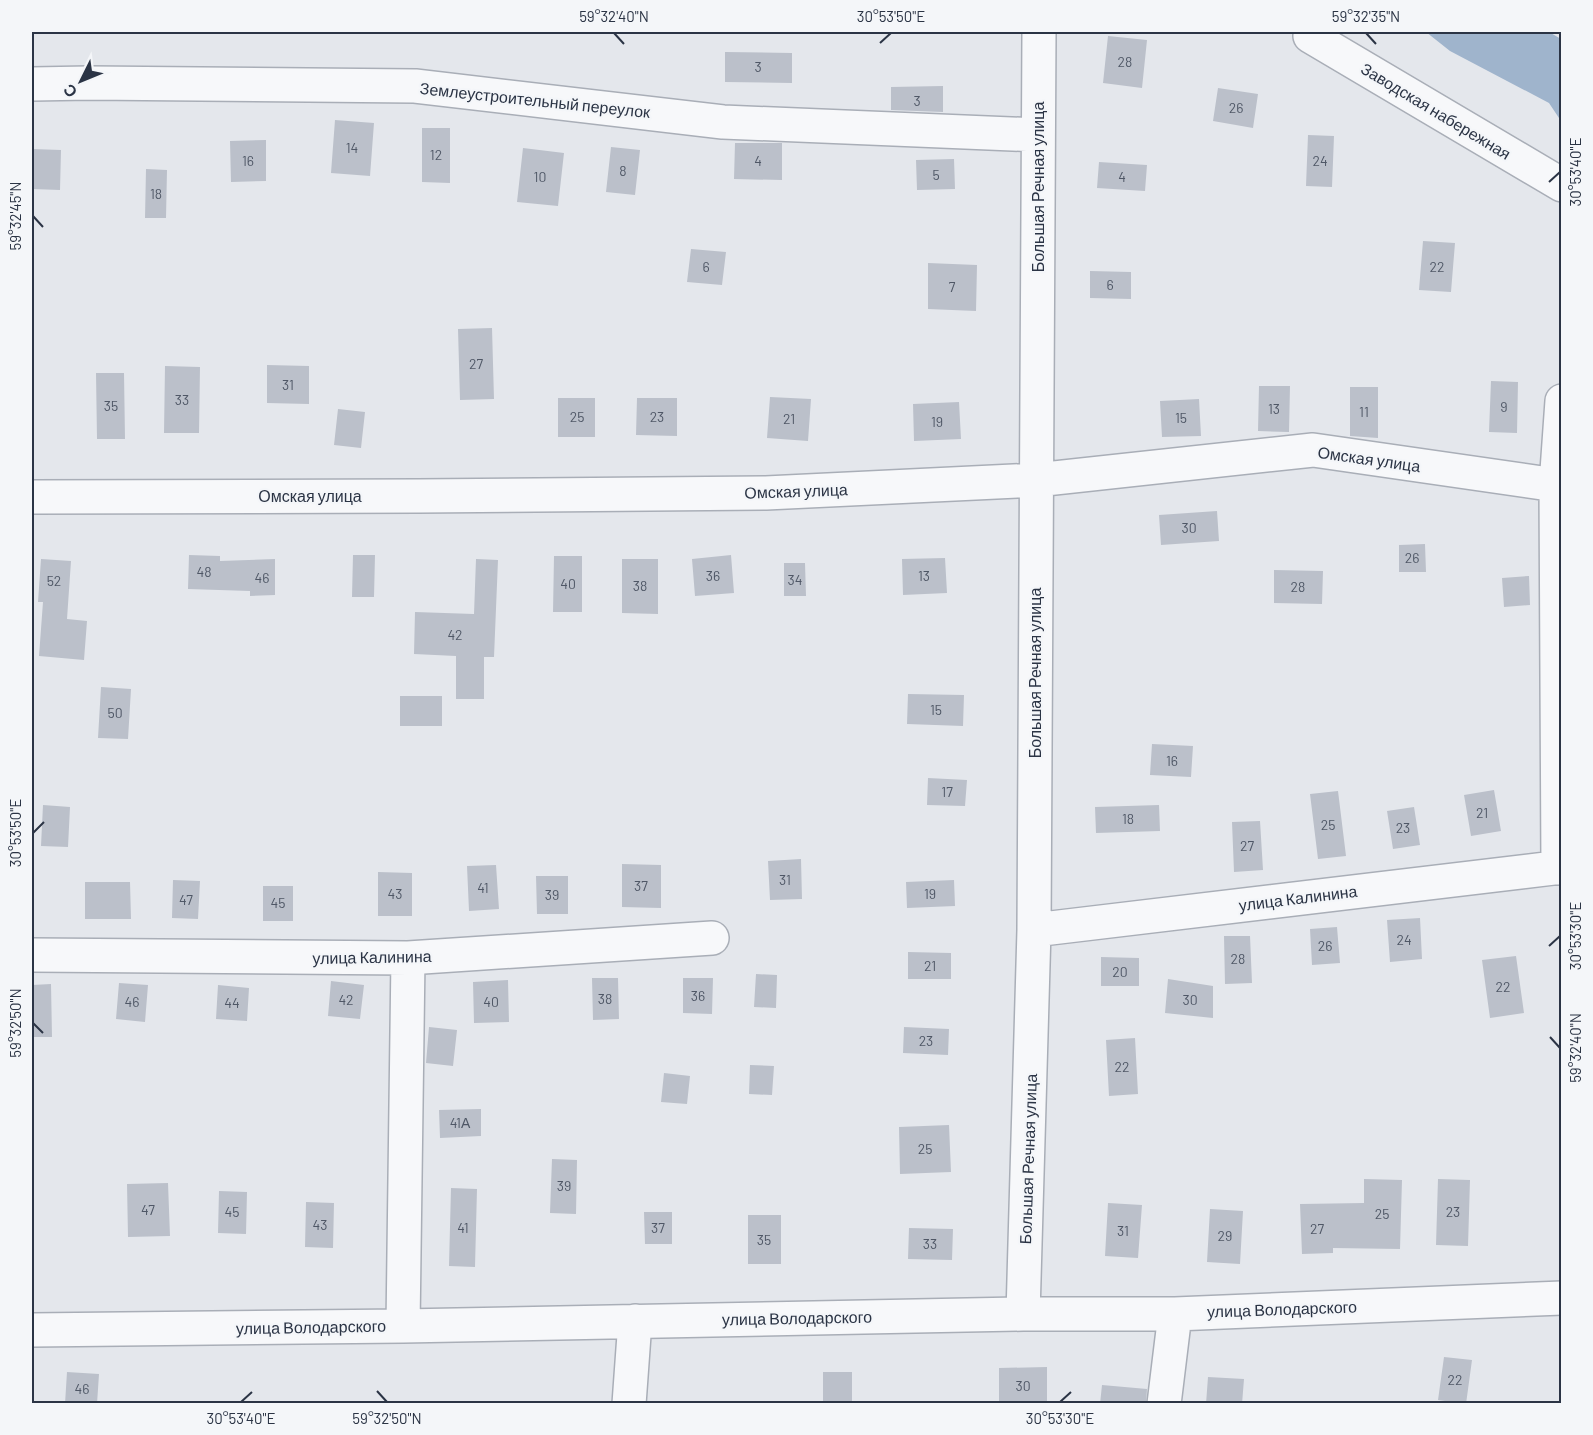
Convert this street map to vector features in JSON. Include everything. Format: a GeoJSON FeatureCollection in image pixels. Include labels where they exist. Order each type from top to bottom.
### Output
{"type":"FeatureCollection","features":[{"type":"Feature","properties":{"kind":"street","name":"Большая Речная улица"},"geometry":{"type":"LineString","coordinates":[[1023,1314],[1034,930],[1039,32]]}},
{"type":"Feature","properties":{"kind":"street","name":"Заводская набережная"},"geometry":{"type":"LineString","coordinates":[[1310,36],[1562,185]]}},
{"type":"Feature","properties":{"kind":"street","name":"Землеустроительный переулок"},"geometry":{"type":"LineString","coordinates":[[32,84],[89,82],[415,86],[723,122],[1038,135]]}},
{"type":"Feature","properties":{"kind":"street"},"geometry":{"type":"LineString","coordinates":[[1560,868],[1556,484],[1562,401]]}},
{"type":"Feature","properties":{"kind":"street","name":"Омская улица"},"geometry":{"type":"LineString","coordinates":[[32,497],[766,493],[1036,480],[1313,450],[1556,484]]}},
{"type":"Feature","properties":{"kind":"street","name":"улица Калинина"},"geometry":{"type":"LineString","coordinates":[[1034,930],[1560,868]]}},
{"type":"Feature","properties":{"kind":"street","name":"улица Калинина"},"geometry":{"type":"LineString","coordinates":[[32,955],[408,958],[712,938]]}},
{"type":"Feature","properties":{"kind":"street"},"geometry":{"type":"LineString","coordinates":[[403,1326],[408,958]]}},
{"type":"Feature","properties":{"kind":"street","name":"улица Володарского"},"geometry":{"type":"LineString","coordinates":[[32,1330],[403,1326],[1023,1314],[1175,1314],[1562,1298]]}},
{"type":"Feature","properties":{"kind":"street"},"geometry":{"type":"LineString","coordinates":[[1164,1404],[1175,1314]]}},
{"type":"Feature","properties":{"kind":"street"},"geometry":{"type":"LineString","coordinates":[[629,1404],[635,1321]]}},
{"type":"Feature","properties":{"kind":"water"},"geometry":{"type":"Polygon","coordinates":[[[1426,32],[1549,32],[1561,39],[1561,121],[1549,103],[1450,51],[1426,32]]]}},
{"type":"Feature","properties":{"kind":"building"},"geometry":{"type":"Polygon","coordinates":[[[1108,36],[1147,40],[1142,88],[1103,83],[1108,36]]]}},
{"type":"Feature","properties":{"kind":"building"},"geometry":{"type":"Polygon","coordinates":[[[725,52],[792,53],[792,83],[725,82],[725,52]]]}},
{"type":"Feature","properties":{"kind":"building"},"geometry":{"type":"Polygon","coordinates":[[[943,86],[943,112],[891,110],[891,87],[943,86]]]}},
{"type":"Feature","properties":{"kind":"building"},"geometry":{"type":"Polygon","coordinates":[[[1218,88],[1258,94],[1253,128],[1213,121],[1218,88]]]}},
{"type":"Feature","properties":{"kind":"building"},"geometry":{"type":"Polygon","coordinates":[[[335,120],[374,123],[370,176],[331,173],[335,120]]]}},
{"type":"Feature","properties":{"kind":"building"},"geometry":{"type":"Polygon","coordinates":[[[422,128],[450,128],[450,183],[422,182],[422,128]]]}},
{"type":"Feature","properties":{"kind":"building"},"geometry":{"type":"Polygon","coordinates":[[[1308,135],[1334,136],[1332,187],[1306,186],[1308,135]]]}},
{"type":"Feature","properties":{"kind":"building"},"geometry":{"type":"Polygon","coordinates":[[[266,140],[266,181],[231,182],[230,141],[266,140]]]}},
{"type":"Feature","properties":{"kind":"building"},"geometry":{"type":"Polygon","coordinates":[[[735,143],[782,143],[782,180],[734,179],[735,143]]]}},
{"type":"Feature","properties":{"kind":"building"},"geometry":{"type":"Polygon","coordinates":[[[611,147],[640,150],[635,195],[606,192],[611,147]]]}},
{"type":"Feature","properties":{"kind":"building"},"geometry":{"type":"Polygon","coordinates":[[[523,148],[564,153],[558,206],[517,202],[523,148]]]}},
{"type":"Feature","properties":{"kind":"building"},"geometry":{"type":"Polygon","coordinates":[[[32,149],[61,150],[60,190],[32,189],[32,149]]]}},
{"type":"Feature","properties":{"kind":"building"},"geometry":{"type":"Polygon","coordinates":[[[954,159],[955,189],[917,190],[916,160],[954,159]]]}},
{"type":"Feature","properties":{"kind":"building"},"geometry":{"type":"Polygon","coordinates":[[[1099,162],[1147,165],[1145,191],[1097,188],[1099,162]]]}},
{"type":"Feature","properties":{"kind":"building"},"geometry":{"type":"Polygon","coordinates":[[[146,169],[167,170],[166,218],[145,218],[146,169]]]}},
{"type":"Feature","properties":{"kind":"building"},"geometry":{"type":"Polygon","coordinates":[[[1423,241],[1455,243],[1451,292],[1419,290],[1423,241]]]}},
{"type":"Feature","properties":{"kind":"building"},"geometry":{"type":"Polygon","coordinates":[[[691,249],[726,252],[722,285],[687,282],[691,249]]]}},
{"type":"Feature","properties":{"kind":"building"},"geometry":{"type":"Polygon","coordinates":[[[928,263],[977,265],[976,311],[928,309],[928,263]]]}},
{"type":"Feature","properties":{"kind":"building"},"geometry":{"type":"Polygon","coordinates":[[[1090,271],[1131,272],[1131,299],[1090,298],[1090,271]]]}},
{"type":"Feature","properties":{"kind":"building"},"geometry":{"type":"Polygon","coordinates":[[[492,328],[494,399],[460,400],[458,329],[492,328]]]}},
{"type":"Feature","properties":{"kind":"building"},"geometry":{"type":"Polygon","coordinates":[[[267,365],[309,366],[309,404],[267,403],[267,365]]]}},
{"type":"Feature","properties":{"kind":"building"},"geometry":{"type":"Polygon","coordinates":[[[165,366],[200,367],[199,433],[164,433],[165,366]]]}},
{"type":"Feature","properties":{"kind":"building"},"geometry":{"type":"Polygon","coordinates":[[[96,373],[124,373],[125,439],[97,439],[96,373]]]}},
{"type":"Feature","properties":{"kind":"building"},"geometry":{"type":"Polygon","coordinates":[[[1491,381],[1518,382],[1517,433],[1489,432],[1491,381]]]}},
{"type":"Feature","properties":{"kind":"building"},"geometry":{"type":"Polygon","coordinates":[[[1259,386],[1290,386],[1289,432],[1258,431],[1259,386]]]}},
{"type":"Feature","properties":{"kind":"building"},"geometry":{"type":"Polygon","coordinates":[[[1350,387],[1378,387],[1378,438],[1350,436],[1350,387]]]}},
{"type":"Feature","properties":{"kind":"building"},"geometry":{"type":"Polygon","coordinates":[[[770,397],[811,399],[808,441],[767,438],[770,397]]]}},
{"type":"Feature","properties":{"kind":"building"},"geometry":{"type":"Polygon","coordinates":[[[558,398],[595,398],[595,437],[558,437],[558,398]]]}},
{"type":"Feature","properties":{"kind":"building"},"geometry":{"type":"Polygon","coordinates":[[[637,398],[677,398],[677,436],[636,435],[637,398]]]}},
{"type":"Feature","properties":{"kind":"building"},"geometry":{"type":"Polygon","coordinates":[[[1199,399],[1201,436],[1162,437],[1160,401],[1199,399]]]}},
{"type":"Feature","properties":{"kind":"building"},"geometry":{"type":"Polygon","coordinates":[[[959,402],[961,439],[914,441],[913,404],[959,402]]]}},
{"type":"Feature","properties":{"kind":"building"},"geometry":{"type":"Polygon","coordinates":[[[338,409],[365,412],[361,448],[334,445],[338,409]]]}},
{"type":"Feature","properties":{"kind":"building"},"geometry":{"type":"Polygon","coordinates":[[[1217,511],[1219,541],[1161,545],[1159,515],[1217,511]]]}},
{"type":"Feature","properties":{"kind":"building"},"geometry":{"type":"Polygon","coordinates":[[[1425,544],[1426,572],[1399,572],[1399,545],[1425,544]]]}},
{"type":"Feature","properties":{"kind":"building"},"geometry":{"type":"Polygon","coordinates":[[[189,555],[220,556],[220,561],[275,559],[275,595],[250,596],[250,591],[188,589],[189,555]]]}},
{"type":"Feature","properties":{"kind":"building"},"geometry":{"type":"Polygon","coordinates":[[[353,555],[375,555],[374,597],[352,597],[353,555]]]}},
{"type":"Feature","properties":{"kind":"building"},"geometry":{"type":"Polygon","coordinates":[[[731,555],[734,593],[695,596],[692,559],[731,555]]]}},
{"type":"Feature","properties":{"kind":"building"},"geometry":{"type":"Polygon","coordinates":[[[554,556],[582,556],[582,612],[553,612],[554,556]]]}},
{"type":"Feature","properties":{"kind":"building"},"geometry":{"type":"Polygon","coordinates":[[[945,558],[947,593],[903,595],[902,559],[945,558]]]}},
{"type":"Feature","properties":{"kind":"building"},"geometry":{"type":"Polygon","coordinates":[[[41,559],[71,561],[67,619],[87,621],[84,660],[39,656],[43,602],[38,602],[41,559]]]}},
{"type":"Feature","properties":{"kind":"building"},"geometry":{"type":"Polygon","coordinates":[[[476,559],[498,560],[494,657],[484,657],[484,699],[456,699],[456,656],[414,654],[415,612],[474,614],[476,559]]]}},
{"type":"Feature","properties":{"kind":"building"},"geometry":{"type":"Polygon","coordinates":[[[622,559],[658,559],[658,614],[622,613],[622,559]]]}},
{"type":"Feature","properties":{"kind":"building"},"geometry":{"type":"Polygon","coordinates":[[[784,563],[805,563],[806,596],[784,596],[784,563]]]}},
{"type":"Feature","properties":{"kind":"building"},"geometry":{"type":"Polygon","coordinates":[[[1274,570],[1323,571],[1322,604],[1274,603],[1274,570]]]}},
{"type":"Feature","properties":{"kind":"building"},"geometry":{"type":"Polygon","coordinates":[[[1529,576],[1530,605],[1504,607],[1502,578],[1529,576]]]}},
{"type":"Feature","properties":{"kind":"building"},"geometry":{"type":"Polygon","coordinates":[[[101,687],[131,689],[128,739],[98,738],[101,687]]]}},
{"type":"Feature","properties":{"kind":"building"},"geometry":{"type":"Polygon","coordinates":[[[908,694],[964,695],[963,726],[907,724],[908,694]]]}},
{"type":"Feature","properties":{"kind":"building"},"geometry":{"type":"Polygon","coordinates":[[[400,696],[442,696],[442,726],[400,726],[400,696]]]}},
{"type":"Feature","properties":{"kind":"building"},"geometry":{"type":"Polygon","coordinates":[[[1152,744],[1193,746],[1191,777],[1150,775],[1152,744]]]}},
{"type":"Feature","properties":{"kind":"building"},"geometry":{"type":"Polygon","coordinates":[[[928,778],[967,780],[965,806],[927,805],[928,778]]]}},
{"type":"Feature","properties":{"kind":"building"},"geometry":{"type":"Polygon","coordinates":[[[1494,790],[1501,831],[1471,836],[1464,795],[1494,790]]]}},
{"type":"Feature","properties":{"kind":"building"},"geometry":{"type":"Polygon","coordinates":[[[1338,791],[1346,856],[1318,859],[1310,794],[1338,791]]]}},
{"type":"Feature","properties":{"kind":"building"},"geometry":{"type":"Polygon","coordinates":[[[43,805],[70,807],[68,847],[41,846],[43,805]]]}},
{"type":"Feature","properties":{"kind":"building"},"geometry":{"type":"Polygon","coordinates":[[[1159,805],[1160,831],[1096,833],[1095,807],[1159,805]]]}},
{"type":"Feature","properties":{"kind":"building"},"geometry":{"type":"Polygon","coordinates":[[[1414,807],[1420,845],[1393,849],[1387,811],[1414,807]]]}},
{"type":"Feature","properties":{"kind":"building"},"geometry":{"type":"Polygon","coordinates":[[[1260,821],[1263,870],[1234,872],[1232,822],[1260,821]]]}},
{"type":"Feature","properties":{"kind":"building"},"geometry":{"type":"Polygon","coordinates":[[[801,859],[802,899],[770,900],[768,861],[801,859]]]}},
{"type":"Feature","properties":{"kind":"building"},"geometry":{"type":"Polygon","coordinates":[[[622,864],[661,865],[661,908],[622,907],[622,864]]]}},
{"type":"Feature","properties":{"kind":"building"},"geometry":{"type":"Polygon","coordinates":[[[496,865],[499,909],[469,911],[467,866],[496,865]]]}},
{"type":"Feature","properties":{"kind":"building"},"geometry":{"type":"Polygon","coordinates":[[[378,872],[412,873],[412,916],[378,916],[378,872]]]}},
{"type":"Feature","properties":{"kind":"building"},"geometry":{"type":"Polygon","coordinates":[[[536,876],[568,876],[568,914],[537,914],[536,876]]]}},
{"type":"Feature","properties":{"kind":"building"},"geometry":{"type":"Polygon","coordinates":[[[173,880],[200,881],[198,919],[172,918],[173,880]]]}},
{"type":"Feature","properties":{"kind":"building"},"geometry":{"type":"Polygon","coordinates":[[[954,880],[955,906],[907,908],[906,882],[954,880]]]}},
{"type":"Feature","properties":{"kind":"building"},"geometry":{"type":"Polygon","coordinates":[[[85,882],[130,882],[131,919],[85,919],[85,882]]]}},
{"type":"Feature","properties":{"kind":"building"},"geometry":{"type":"Polygon","coordinates":[[[263,886],[293,886],[293,921],[263,921],[263,886]]]}},
{"type":"Feature","properties":{"kind":"building"},"geometry":{"type":"Polygon","coordinates":[[[1420,918],[1422,959],[1390,962],[1387,920],[1420,918]]]}},
{"type":"Feature","properties":{"kind":"building"},"geometry":{"type":"Polygon","coordinates":[[[1337,927],[1340,963],[1312,965],[1310,929],[1337,927]]]}},
{"type":"Feature","properties":{"kind":"building"},"geometry":{"type":"Polygon","coordinates":[[[1224,936],[1250,936],[1252,983],[1225,984],[1224,936]]]}},
{"type":"Feature","properties":{"kind":"building"},"geometry":{"type":"Polygon","coordinates":[[[908,952],[951,953],[951,979],[908,979],[908,952]]]}},
{"type":"Feature","properties":{"kind":"building"},"geometry":{"type":"Polygon","coordinates":[[[1516,956],[1524,1013],[1490,1018],[1482,960],[1516,956]]]}},
{"type":"Feature","properties":{"kind":"building"},"geometry":{"type":"Polygon","coordinates":[[[1101,957],[1139,958],[1139,986],[1101,986],[1101,957]]]}},
{"type":"Feature","properties":{"kind":"building"},"geometry":{"type":"Polygon","coordinates":[[[756,974],[777,975],[776,1008],[754,1007],[756,974]]]}},
{"type":"Feature","properties":{"kind":"building"},"geometry":{"type":"Polygon","coordinates":[[[592,978],[618,978],[619,1019],[593,1020],[592,978]]]}},
{"type":"Feature","properties":{"kind":"building"},"geometry":{"type":"Polygon","coordinates":[[[683,978],[713,978],[712,1014],[683,1013],[683,978]]]}},
{"type":"Feature","properties":{"kind":"building"},"geometry":{"type":"Polygon","coordinates":[[[1168,979],[1213,986],[1213,1018],[1165,1013],[1168,979]]]}},
{"type":"Feature","properties":{"kind":"building"},"geometry":{"type":"Polygon","coordinates":[[[508,980],[509,1022],[474,1023],[473,982],[508,980]]]}},
{"type":"Feature","properties":{"kind":"building"},"geometry":{"type":"Polygon","coordinates":[[[331,981],[364,985],[360,1019],[328,1016],[331,981]]]}},
{"type":"Feature","properties":{"kind":"building"},"geometry":{"type":"Polygon","coordinates":[[[119,983],[148,985],[145,1022],[116,1019],[119,983]]]}},
{"type":"Feature","properties":{"kind":"building"},"geometry":{"type":"Polygon","coordinates":[[[51,984],[52,1037],[32,1037],[32,985],[51,984]]]}},
{"type":"Feature","properties":{"kind":"building"},"geometry":{"type":"Polygon","coordinates":[[[218,985],[249,988],[247,1021],[216,1019],[218,985]]]}},
{"type":"Feature","properties":{"kind":"building"},"geometry":{"type":"Polygon","coordinates":[[[429,1027],[457,1030],[453,1066],[426,1063],[429,1027]]]}},
{"type":"Feature","properties":{"kind":"building"},"geometry":{"type":"Polygon","coordinates":[[[904,1027],[949,1029],[948,1055],[903,1053],[904,1027]]]}},
{"type":"Feature","properties":{"kind":"building"},"geometry":{"type":"Polygon","coordinates":[[[1135,1038],[1138,1094],[1109,1096],[1106,1040],[1135,1038]]]}},
{"type":"Feature","properties":{"kind":"building"},"geometry":{"type":"Polygon","coordinates":[[[750,1065],[774,1066],[772,1095],[749,1094],[750,1065]]]}},
{"type":"Feature","properties":{"kind":"building"},"geometry":{"type":"Polygon","coordinates":[[[664,1073],[690,1076],[687,1104],[661,1102],[664,1073]]]}},
{"type":"Feature","properties":{"kind":"building"},"geometry":{"type":"Polygon","coordinates":[[[481,1109],[481,1136],[440,1138],[439,1110],[481,1109]]]}},
{"type":"Feature","properties":{"kind":"building"},"geometry":{"type":"Polygon","coordinates":[[[949,1125],[951,1172],[900,1174],[899,1127],[949,1125]]]}},
{"type":"Feature","properties":{"kind":"building"},"geometry":{"type":"Polygon","coordinates":[[[552,1159],[577,1160],[576,1214],[550,1213],[552,1159]]]}},
{"type":"Feature","properties":{"kind":"building"},"geometry":{"type":"Polygon","coordinates":[[[1364,1179],[1402,1180],[1400,1249],[1333,1248],[1333,1253],[1302,1254],[1300,1204],[1364,1203],[1364,1179]]]}},
{"type":"Feature","properties":{"kind":"building"},"geometry":{"type":"Polygon","coordinates":[[[1438,1179],[1470,1180],[1468,1246],[1436,1245],[1438,1179]]]}},
{"type":"Feature","properties":{"kind":"building"},"geometry":{"type":"Polygon","coordinates":[[[168,1183],[170,1236],[128,1237],[127,1184],[168,1183]]]}},
{"type":"Feature","properties":{"kind":"building"},"geometry":{"type":"Polygon","coordinates":[[[451,1188],[477,1189],[475,1267],[449,1266],[451,1188]]]}},
{"type":"Feature","properties":{"kind":"building"},"geometry":{"type":"Polygon","coordinates":[[[219,1191],[247,1192],[246,1234],[218,1233],[219,1191]]]}},
{"type":"Feature","properties":{"kind":"building"},"geometry":{"type":"Polygon","coordinates":[[[306,1202],[334,1203],[333,1248],[305,1247],[306,1202]]]}},
{"type":"Feature","properties":{"kind":"building"},"geometry":{"type":"Polygon","coordinates":[[[1108,1203],[1142,1205],[1138,1258],[1105,1256],[1108,1203]]]}},
{"type":"Feature","properties":{"kind":"building"},"geometry":{"type":"Polygon","coordinates":[[[1210,1209],[1243,1211],[1240,1264],[1207,1262],[1210,1209]]]}},
{"type":"Feature","properties":{"kind":"building"},"geometry":{"type":"Polygon","coordinates":[[[644,1212],[672,1212],[672,1244],[645,1244],[644,1212]]]}},
{"type":"Feature","properties":{"kind":"building"},"geometry":{"type":"Polygon","coordinates":[[[748,1215],[781,1215],[781,1264],[748,1264],[748,1215]]]}},
{"type":"Feature","properties":{"kind":"building"},"geometry":{"type":"Polygon","coordinates":[[[909,1228],[953,1229],[952,1260],[908,1259],[909,1228]]]}},
{"type":"Feature","properties":{"kind":"building"},"geometry":{"type":"Polygon","coordinates":[[[1444,1357],[1472,1360],[1466,1404],[1438,1400],[1444,1357]]]}},
{"type":"Feature","properties":{"kind":"building"},"geometry":{"type":"Polygon","coordinates":[[[1047,1367],[1047,1404],[999,1404],[999,1368],[1047,1367]]]}},
{"type":"Feature","properties":{"kind":"building"},"geometry":{"type":"Polygon","coordinates":[[[67,1372],[99,1374],[97,1404],[65,1404],[67,1372]]]}},
{"type":"Feature","properties":{"kind":"building"},"geometry":{"type":"Polygon","coordinates":[[[823,1372],[852,1372],[852,1402],[823,1402],[823,1372]]]}},
{"type":"Feature","properties":{"kind":"building"},"geometry":{"type":"Polygon","coordinates":[[[1208,1377],[1244,1379],[1242,1404],[1206,1404],[1208,1377]]]}},
{"type":"Feature","properties":{"kind":"building"},"geometry":{"type":"Polygon","coordinates":[[[1102,1385],[1147,1389],[1146,1404],[1100,1404],[1102,1385]]]}}]}
